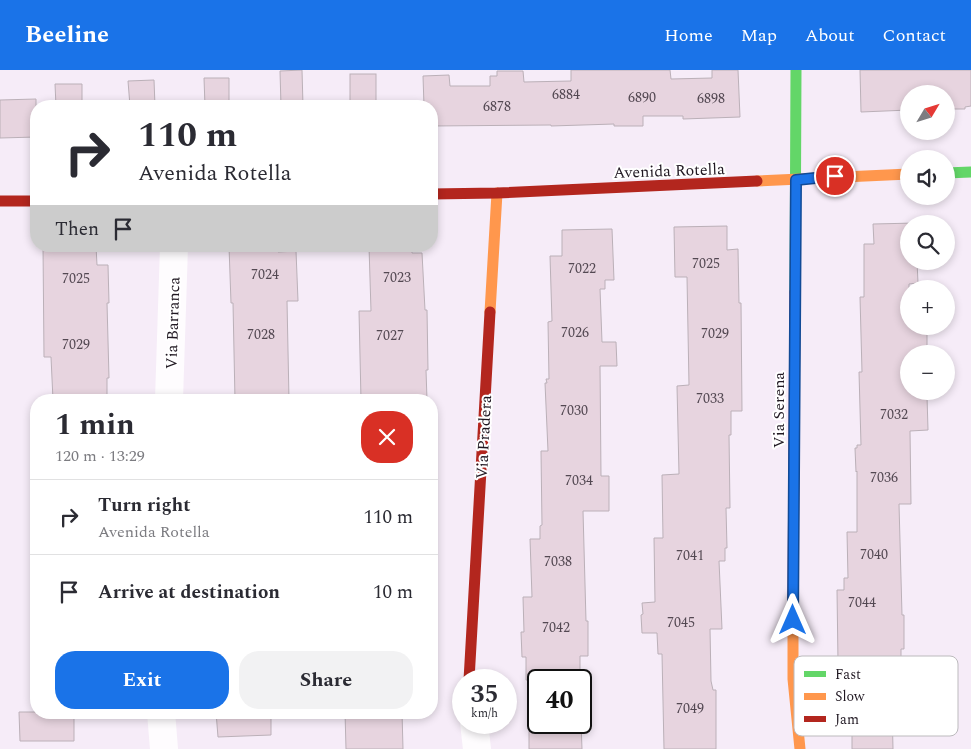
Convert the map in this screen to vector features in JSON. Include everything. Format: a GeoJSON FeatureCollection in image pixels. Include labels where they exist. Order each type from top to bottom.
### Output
{"type":"FeatureCollection","features":[{"type":"Feature","properties":{"kind":"street","name":"Via Serena"},"geometry":{"type":"LineString","coordinates":[[794,689],[796,70]]}},
{"type":"Feature","properties":{"kind":"street"},"geometry":{"type":"LineString","coordinates":[[955,173],[971,172]]}},
{"type":"Feature","properties":{"kind":"street","name":"Avenida Rotella"},"geometry":{"type":"LineString","coordinates":[[438,194],[497,193],[900,174]]}},
{"type":"Feature","properties":{"kind":"street","name":"Via Pradera"},"geometry":{"type":"LineString","coordinates":[[470,669],[497,193]]}},
{"type":"Feature","properties":{"kind":"street"},"geometry":{"type":"LineString","coordinates":[[0,201],[30,201]]}},
{"type":"Feature","properties":{"kind":"street","name":"Via Barranca"},"geometry":{"type":"LineString","coordinates":[[169,394],[174,252]]}},
{"type":"Feature","properties":{"kind":"street"},"geometry":{"type":"LineString","coordinates":[[162,719],[164,749]]}},
{"type":"Feature","properties":{"kind":"street"},"geometry":{"type":"LineString","coordinates":[[476,734],[478,749]]}},
{"type":"Feature","properties":{"kind":"street","name":"Via Serena"},"geometry":{"type":"LineString","coordinates":[[799,736],[800,749]]}},
{"type":"Feature","properties":{"kind":"building"},"geometry":{"type":"Polygon","coordinates":[[[302,70],[303,100],[281,100],[280,71],[302,70]]]}},
{"type":"Feature","properties":{"kind":"building"},"geometry":{"type":"Polygon","coordinates":[[[571,70],[670,70],[671,79],[712,78],[712,70],[738,70],[740,117],[683,119],[683,116],[643,116],[643,126],[614,126],[614,124],[438,126],[438,100],[424,100],[423,76],[449,75],[450,86],[490,86],[490,76],[497,76],[497,71],[523,71],[524,82],[571,81],[571,70]]]}},
{"type":"Feature","properties":{"kind":"building"},"geometry":{"type":"Polygon","coordinates":[[[860,70],[971,70],[971,106],[965,107],[965,109],[955,109],[955,85],[900,85],[900,110],[861,112],[860,70]]]}},
{"type":"Feature","properties":{"kind":"building"},"geometry":{"type":"Polygon","coordinates":[[[350,74],[376,74],[376,100],[350,100],[350,74]]]}},
{"type":"Feature","properties":{"kind":"building"},"geometry":{"type":"Polygon","coordinates":[[[204,78],[229,78],[229,100],[205,100],[204,78]]]}},
{"type":"Feature","properties":{"kind":"building"},"geometry":{"type":"Polygon","coordinates":[[[154,80],[155,100],[130,100],[128,81],[154,80]]]}},
{"type":"Feature","properties":{"kind":"building"},"geometry":{"type":"Polygon","coordinates":[[[55,84],[82,84],[82,100],[56,100],[55,84]]]}},
{"type":"Feature","properties":{"kind":"building"},"geometry":{"type":"Polygon","coordinates":[[[36,99],[30,100],[30,137],[0,138],[0,100],[36,99]]]}},
{"type":"Feature","properties":{"kind":"building"},"geometry":{"type":"Polygon","coordinates":[[[900,223],[900,270],[917,270],[918,280],[900,280],[900,335],[927,335],[927,345],[900,345],[900,400],[927,400],[928,430],[910,431],[911,504],[899,504],[904,649],[901,649],[901,656],[838,656],[837,590],[844,590],[844,578],[848,578],[847,532],[857,532],[855,448],[857,448],[857,445],[861,445],[859,372],[862,372],[860,297],[864,297],[864,244],[874,244],[873,224],[900,223]]]}},
{"type":"Feature","properties":{"kind":"building"},"geometry":{"type":"Polygon","coordinates":[[[727,226],[727,250],[738,249],[739,303],[741,303],[742,411],[731,411],[731,435],[729,435],[730,508],[726,508],[727,548],[725,548],[725,561],[719,561],[722,629],[710,629],[711,681],[713,690],[716,690],[716,749],[664,749],[662,654],[658,654],[657,633],[642,633],[641,615],[643,614],[642,603],[655,602],[654,538],[663,538],[662,475],[679,474],[677,386],[689,385],[687,277],[675,277],[674,227],[727,226]]]}},
{"type":"Feature","properties":{"kind":"building"},"geometry":{"type":"Polygon","coordinates":[[[612,229],[614,280],[605,280],[605,289],[600,289],[602,342],[616,342],[617,366],[600,366],[601,476],[609,476],[609,511],[583,511],[588,656],[580,656],[580,669],[527,669],[526,680],[526,657],[522,657],[521,632],[524,632],[523,597],[532,597],[530,539],[540,539],[540,526],[542,525],[541,451],[548,451],[545,383],[547,383],[546,379],[549,379],[548,322],[552,321],[550,256],[562,256],[562,230],[612,229]]]}},
{"type":"Feature","properties":{"kind":"building"},"geometry":{"type":"Polygon","coordinates":[[[43,252],[96,252],[97,265],[108,265],[109,378],[107,378],[107,394],[53,394],[51,357],[44,357],[43,252]]]}},
{"type":"Feature","properties":{"kind":"building"},"geometry":{"type":"Polygon","coordinates":[[[229,252],[296,252],[298,301],[287,301],[289,394],[235,394],[233,303],[231,303],[229,252]]]}},
{"type":"Feature","properties":{"kind":"building"},"geometry":{"type":"Polygon","coordinates":[[[369,252],[422,253],[425,310],[427,310],[427,394],[361,394],[359,311],[371,311],[369,252]]]}},
{"type":"Feature","properties":{"kind":"building"},"geometry":{"type":"Polygon","coordinates":[[[19,712],[30,712],[30,719],[74,719],[74,741],[20,741],[19,712]]]}},
{"type":"Feature","properties":{"kind":"building"},"geometry":{"type":"Polygon","coordinates":[[[217,719],[271,719],[271,735],[218,737],[217,719]]]}},
{"type":"Feature","properties":{"kind":"building"},"geometry":{"type":"Polygon","coordinates":[[[345,719],[402,719],[403,749],[346,749],[345,719]]]}},
{"type":"Feature","properties":{"kind":"building"},"geometry":{"type":"Polygon","coordinates":[[[529,734],[581,734],[582,749],[529,749],[529,734]]]}},
{"type":"Feature","properties":{"kind":"building"},"geometry":{"type":"Polygon","coordinates":[[[852,736],[893,736],[893,749],[852,749],[852,736]]]}},
{"type":"Feature","properties":{"kind":"traffic: fast"},"geometry":{"type":"LineString","coordinates":[[795,292],[796,70]]}},
{"type":"Feature","properties":{"kind":"traffic: fast"},"geometry":{"type":"LineString","coordinates":[[955,173],[971,172]]}},
{"type":"Feature","properties":{"kind":"traffic: slow"},"geometry":{"type":"LineString","coordinates":[[757,181],[900,174]]}},
{"type":"Feature","properties":{"kind":"traffic: slow"},"geometry":{"type":"LineString","coordinates":[[490,312],[497,193]]}},
{"type":"Feature","properties":{"kind":"traffic: slow"},"geometry":{"type":"LineString","coordinates":[[793,598],[794,689]]}},
{"type":"Feature","properties":{"kind":"traffic: slow"},"geometry":{"type":"LineString","coordinates":[[799,736],[800,749]]}},
{"type":"Feature","properties":{"kind":"traffic: jam"},"geometry":{"type":"LineString","coordinates":[[438,194],[757,181]]}},
{"type":"Feature","properties":{"kind":"traffic: jam"},"geometry":{"type":"LineString","coordinates":[[0,201],[30,201]]}},
{"type":"Feature","properties":{"kind":"traffic: jam"},"geometry":{"type":"LineString","coordinates":[[793,598],[795,292]]}},
{"type":"Feature","properties":{"kind":"traffic: jam"},"geometry":{"type":"LineString","coordinates":[[470,669],[490,312]]}},
{"type":"Feature","properties":{"kind":"route"},"geometry":{"type":"LineString","coordinates":[[793,620],[796,180],[835,176]]}}]}
